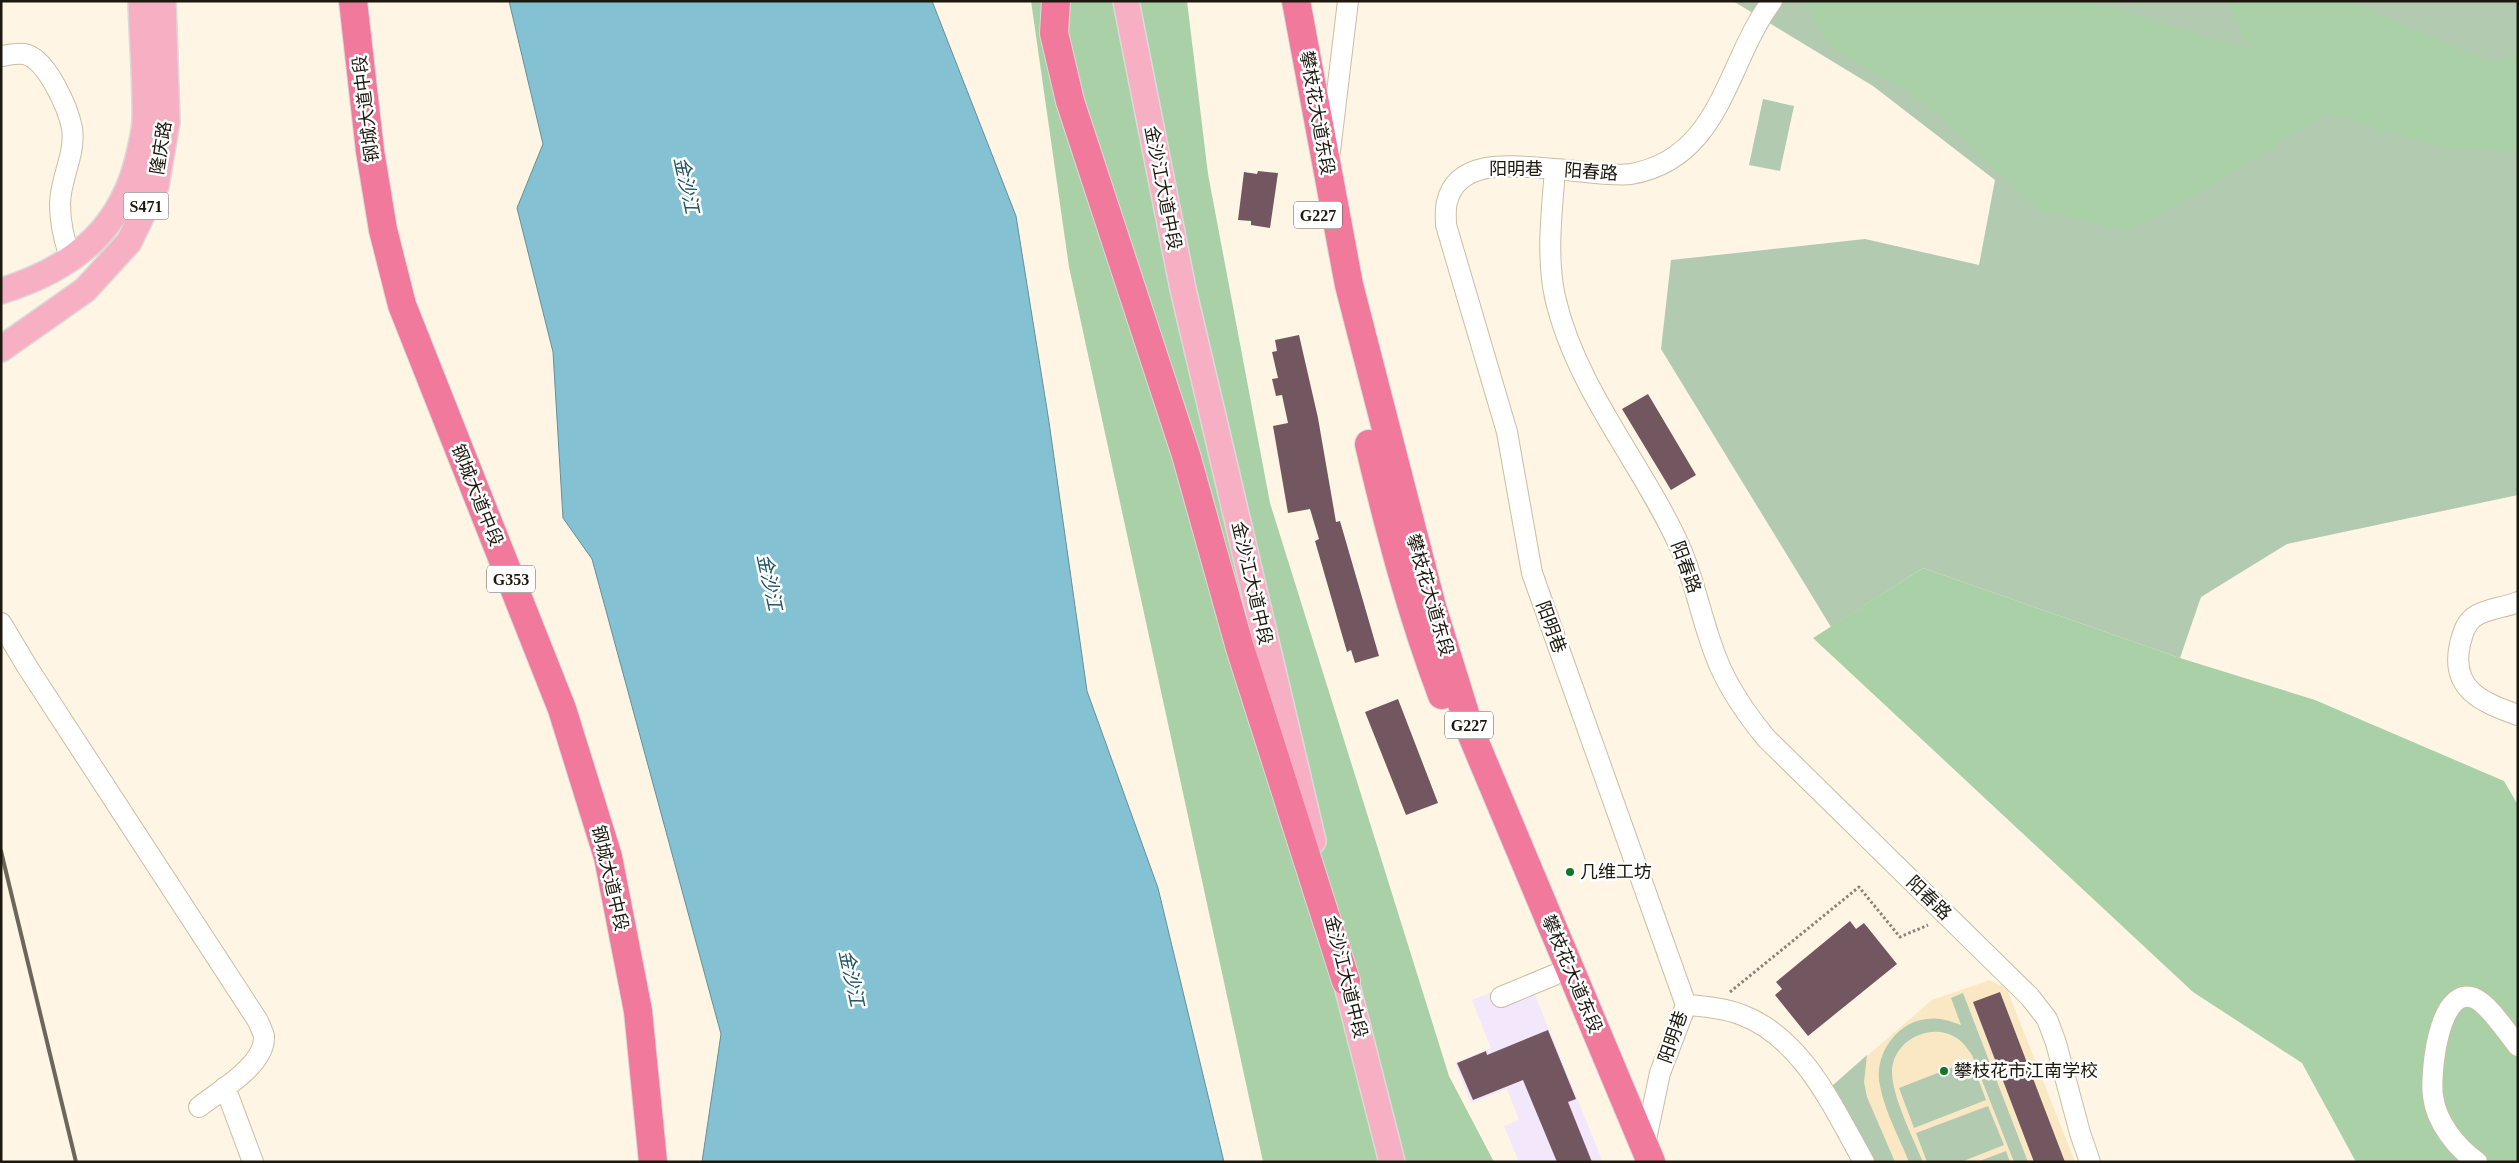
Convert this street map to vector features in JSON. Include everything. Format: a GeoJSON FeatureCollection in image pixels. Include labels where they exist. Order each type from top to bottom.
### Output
{"type":"FeatureCollection","features":[{"type":"Feature","properties":{"kind":"highway","name":"钢城大道中段"},"geometry":{"type":"LineString","coordinates":[[353,1],[370,151],[383,230],[402,305],[562,709],[608,857],[638,1011],[653,1162]]}},
{"type":"Feature","properties":{"kind":"highway"},"geometry":{"type":"LineString","coordinates":[[1056,1],[1054,33],[1070,101],[1186,455],[1240,648],[1312,858],[1346,981]]}},
{"type":"Feature","properties":{"kind":"highway","name":"攀枝花大道东段"},"geometry":{"type":"LineString","coordinates":[[1291,14],[1327,171],[1348,285],[1432,607],[1471,733],[1643,1158]]}},
{"type":"Feature","properties":{"kind":"highway","name":"攀枝花大道东段"},"geometry":{"type":"LineString","coordinates":[[1291,14],[1330,288],[1390,534],[1425,650],[1470,773],[1554,974],[1643,1158]]}},
{"type":"Feature","properties":{"kind":"main road","name":"隆庆路"},"geometry":{"type":"LineString","coordinates":[[1,291],[17,286],[71,260],[109,226],[134,177],[145,122],[141,1]]}},
{"type":"Feature","properties":{"kind":"main road","name":"隆庆路"},"geometry":{"type":"LineString","coordinates":[[1,349],[85,290],[129,242],[156,186],[167,122],[163,1]]}},
{"type":"Feature","properties":{"kind":"main road","name":"金沙江大道中段"},"geometry":{"type":"LineString","coordinates":[[1126,1],[1183,289],[1312,858]]}},
{"type":"Feature","properties":{"kind":"main road","name":"金沙江大道中段"},"geometry":{"type":"LineString","coordinates":[[1346,981],[1392,1162]]}},
{"type":"Feature","properties":{"kind":"street"},"geometry":{"type":"LineString","coordinates":[[1327,171],[1348,1]]}},
{"type":"Feature","properties":{"kind":"street","name":"阳春路"},"geometry":{"type":"LineString","coordinates":[[1772,1],[1759,18],[1716,111],[1694,142],[1665,163],[1630,174],[1555,169],[1550,247],[1555,297],[1568,339],[1604,412],[1668,520],[1684,557],[1720,668],[1740,706],[1766,738],[2030,997],[2047,1019],[2056,1043],[2080,1133],[2090,1162]]}},
{"type":"Feature","properties":{"kind":"street"},"geometry":{"type":"LineString","coordinates":[[1,56],[25,54],[41,63],[59,92],[72,129],[70,156],[60,201],[60,227],[71,260]]}},
{"type":"Feature","properties":{"kind":"street","name":"阳明巷"},"geometry":{"type":"LineString","coordinates":[[1555,169],[1504,166],[1479,169],[1458,181],[1447,201],[1446,225],[1507,432],[1532,573],[1686,1005],[1660,1073],[1643,1158]]}},
{"type":"Feature","properties":{"kind":"street"},"geometry":{"type":"LineString","coordinates":[[2518,602],[2488,610],[2475,617],[2463,632],[2458,655],[2458,670],[2473,694],[2486,704],[2518,714]]}},
{"type":"Feature","properties":{"kind":"street"},"geometry":{"type":"LineString","coordinates":[[1,623],[33,676],[258,1021],[264,1036],[261,1053],[251,1066],[199,1107]]}},
{"type":"Feature","properties":{"kind":"street"},"geometry":{"type":"LineString","coordinates":[[1500,997],[1554,974]]}},
{"type":"Feature","properties":{"kind":"street"},"geometry":{"type":"LineString","coordinates":[[2477,1162],[2457,1145],[2446,1129],[2433,1097],[2432,1078],[2440,1025],[2450,1007],[2465,997],[2472,998],[2486,1007],[2518,1046]]}},
{"type":"Feature","properties":{"kind":"street"},"geometry":{"type":"LineString","coordinates":[[1686,1005],[1712,1007],[1743,1015],[1771,1032],[1796,1055],[1821,1087],[1864,1162]]}},
{"type":"Feature","properties":{"kind":"street"},"geometry":{"type":"LineString","coordinates":[[225,1087],[253,1162]]}},
{"type":"Feature","properties":{"kind":"path"},"geometry":{"type":"LineString","coordinates":[[1712,1007],[1860,887],[1900,937],[1948,917]]}},
{"type":"Feature","properties":{"kind":"shaded area"},"geometry":{"type":"Polygon","coordinates":[[[1528,978],[1603,1162],[1519,1162],[1504,1126],[1519,1120],[1507,1089],[1471,1103],[1455,1063],[1491,1048],[1472,1000],[1528,978]]]}},
{"type":"Feature","properties":{"kind":"shaded area","name":"攀枝花市江南学校"},"geometry":{"type":"Polygon","coordinates":[[[1990,980],[2007,989],[2075,1162],[1874,1162],[1832,1086],[1932,1000],[1990,980]]]}},
{"type":"Feature","properties":{"kind":"green space"},"geometry":{"type":"Polygon","coordinates":[[[1031,1],[1187,1],[1208,174],[1270,503],[1449,1076],[1494,1162],[1263,1162],[1069,267],[1031,1]]]}},
{"type":"Feature","properties":{"kind":"green space"},"geometry":{"type":"Polygon","coordinates":[[[1733,1],[2518,1],[2518,495],[2287,544],[2201,597],[2180,658],[1923,568],[1831,627],[1661,349],[1671,260],[1865,239],[1979,265],[1995,180],[1873,86],[1733,1]]]}},
{"type":"Feature","properties":{"kind":"green space"},"geometry":{"type":"Polygon","coordinates":[[[1801,1],[2073,1],[2099,4],[2250,50],[2226,1],[2349,1],[2488,61],[2518,55],[2518,153],[2437,147],[2327,113],[2210,187],[2128,231],[2038,210],[1922,101],[1831,47],[1801,1]]]}},
{"type":"Feature","properties":{"kind":"green space"},"geometry":{"type":"Polygon","coordinates":[[[1763,99],[1794,106],[1780,171],[1749,165],[1763,99]]]}},
{"type":"Feature","properties":{"kind":"green space"},"geometry":{"type":"Polygon","coordinates":[[[1923,568],[2180,658],[2315,700],[2504,781],[2518,805],[2518,1162],[2356,1162],[2302,1063],[2193,992],[1813,638],[1923,568]]]}},
{"type":"Feature","properties":{"kind":"green space"},"geometry":{"type":"Polygon","coordinates":[[[1963,993],[2028,1162],[2014,1162],[1972,1055],[1964,1044],[1953,1036],[1933,1032],[1913,1038],[1898,1052],[1894,1061],[1892,1072],[1895,1093],[1923,1162],[1909,1162],[1889,1115],[1882,1096],[1879,1075],[1880,1063],[1889,1042],[1906,1027],[1927,1019],[1949,1021],[1961,1025],[1951,998],[1963,993]]]}},
{"type":"Feature","properties":{"kind":"green space"},"geometry":{"type":"Polygon","coordinates":[[[1867,1055],[1864,1082],[1867,1097],[1895,1162],[1874,1162],[1832,1086],[1867,1055]]]}},
{"type":"Feature","properties":{"kind":"green space"},"geometry":{"type":"Polygon","coordinates":[[[1971,1060],[1986,1100],[1914,1128],[1899,1088],[1971,1060]]]}},
{"type":"Feature","properties":{"kind":"green space"},"geometry":{"type":"Polygon","coordinates":[[[1988,1106],[2004,1145],[1961,1162],[1927,1162],[1916,1133],[1988,1106]]]}},
{"type":"Feature","properties":{"kind":"green space"},"geometry":{"type":"Polygon","coordinates":[[[2006,1151],[2010,1162],[1977,1162],[2006,1151]]]}},
{"type":"Feature","properties":{"kind":"water","name":"金沙江"},"geometry":{"type":"Polygon","coordinates":[[[509,1],[932,1],[1016,216],[1049,422],[1087,691],[1158,888],[1224,1162],[702,1162],[721,1034],[592,559],[563,518],[553,352],[517,208],[543,144],[509,1]]]}},
{"type":"Feature","properties":{"kind":"building"},"geometry":{"type":"Polygon","coordinates":[[[1258,171],[1278,173],[1270,228],[1251,225],[1251,221],[1238,220],[1244,172],[1257,174],[1258,171]]]}},
{"type":"Feature","properties":{"kind":"building"},"geometry":{"type":"Polygon","coordinates":[[[1299,335],[1318,418],[1336,522],[1340,521],[1379,656],[1355,663],[1351,650],[1347,652],[1315,541],[1319,539],[1310,509],[1288,513],[1273,426],[1288,423],[1282,395],[1276,396],[1272,379],[1278,378],[1272,352],[1277,351],[1275,340],[1299,335]]]}},
{"type":"Feature","properties":{"kind":"building"},"geometry":{"type":"Polygon","coordinates":[[[1648,394],[1696,475],[1671,490],[1622,409],[1648,394]]]}},
{"type":"Feature","properties":{"kind":"building"},"geometry":{"type":"Polygon","coordinates":[[[1398,699],[1438,803],[1406,815],[1365,712],[1398,699]]]}},
{"type":"Feature","properties":{"kind":"building"},"geometry":{"type":"Polygon","coordinates":[[[1850,921],[1856,929],[1864,923],[1897,964],[1808,1036],[1775,995],[1782,989],[1776,982],[1850,921]]]}},
{"type":"Feature","properties":{"kind":"building"},"geometry":{"type":"Polygon","coordinates":[[[2000,992],[2065,1162],[2034,1162],[1973,1002],[2000,992]]]}},
{"type":"Feature","properties":{"kind":"building"},"geometry":{"type":"Polygon","coordinates":[[[1548,1030],[1576,1099],[1568,1102],[1592,1162],[1557,1162],[1523,1080],[1473,1100],[1457,1063],[1486,1051],[1487,1055],[1548,1030]]]}},
{"type":"Feature","properties":{"kind":"railway"},"geometry":{"type":"LineString","coordinates":[[1,851],[76,1162]]}},
{"type":"Feature","properties":{"kind":"place","name":"几维工坊"},"geometry":{"type":"Point","coordinates":[1570,872]}},
{"type":"Feature","properties":{"kind":"place","name":"攀枝花市江南学校"},"geometry":{"type":"Point","coordinates":[1944,1071]}}]}
